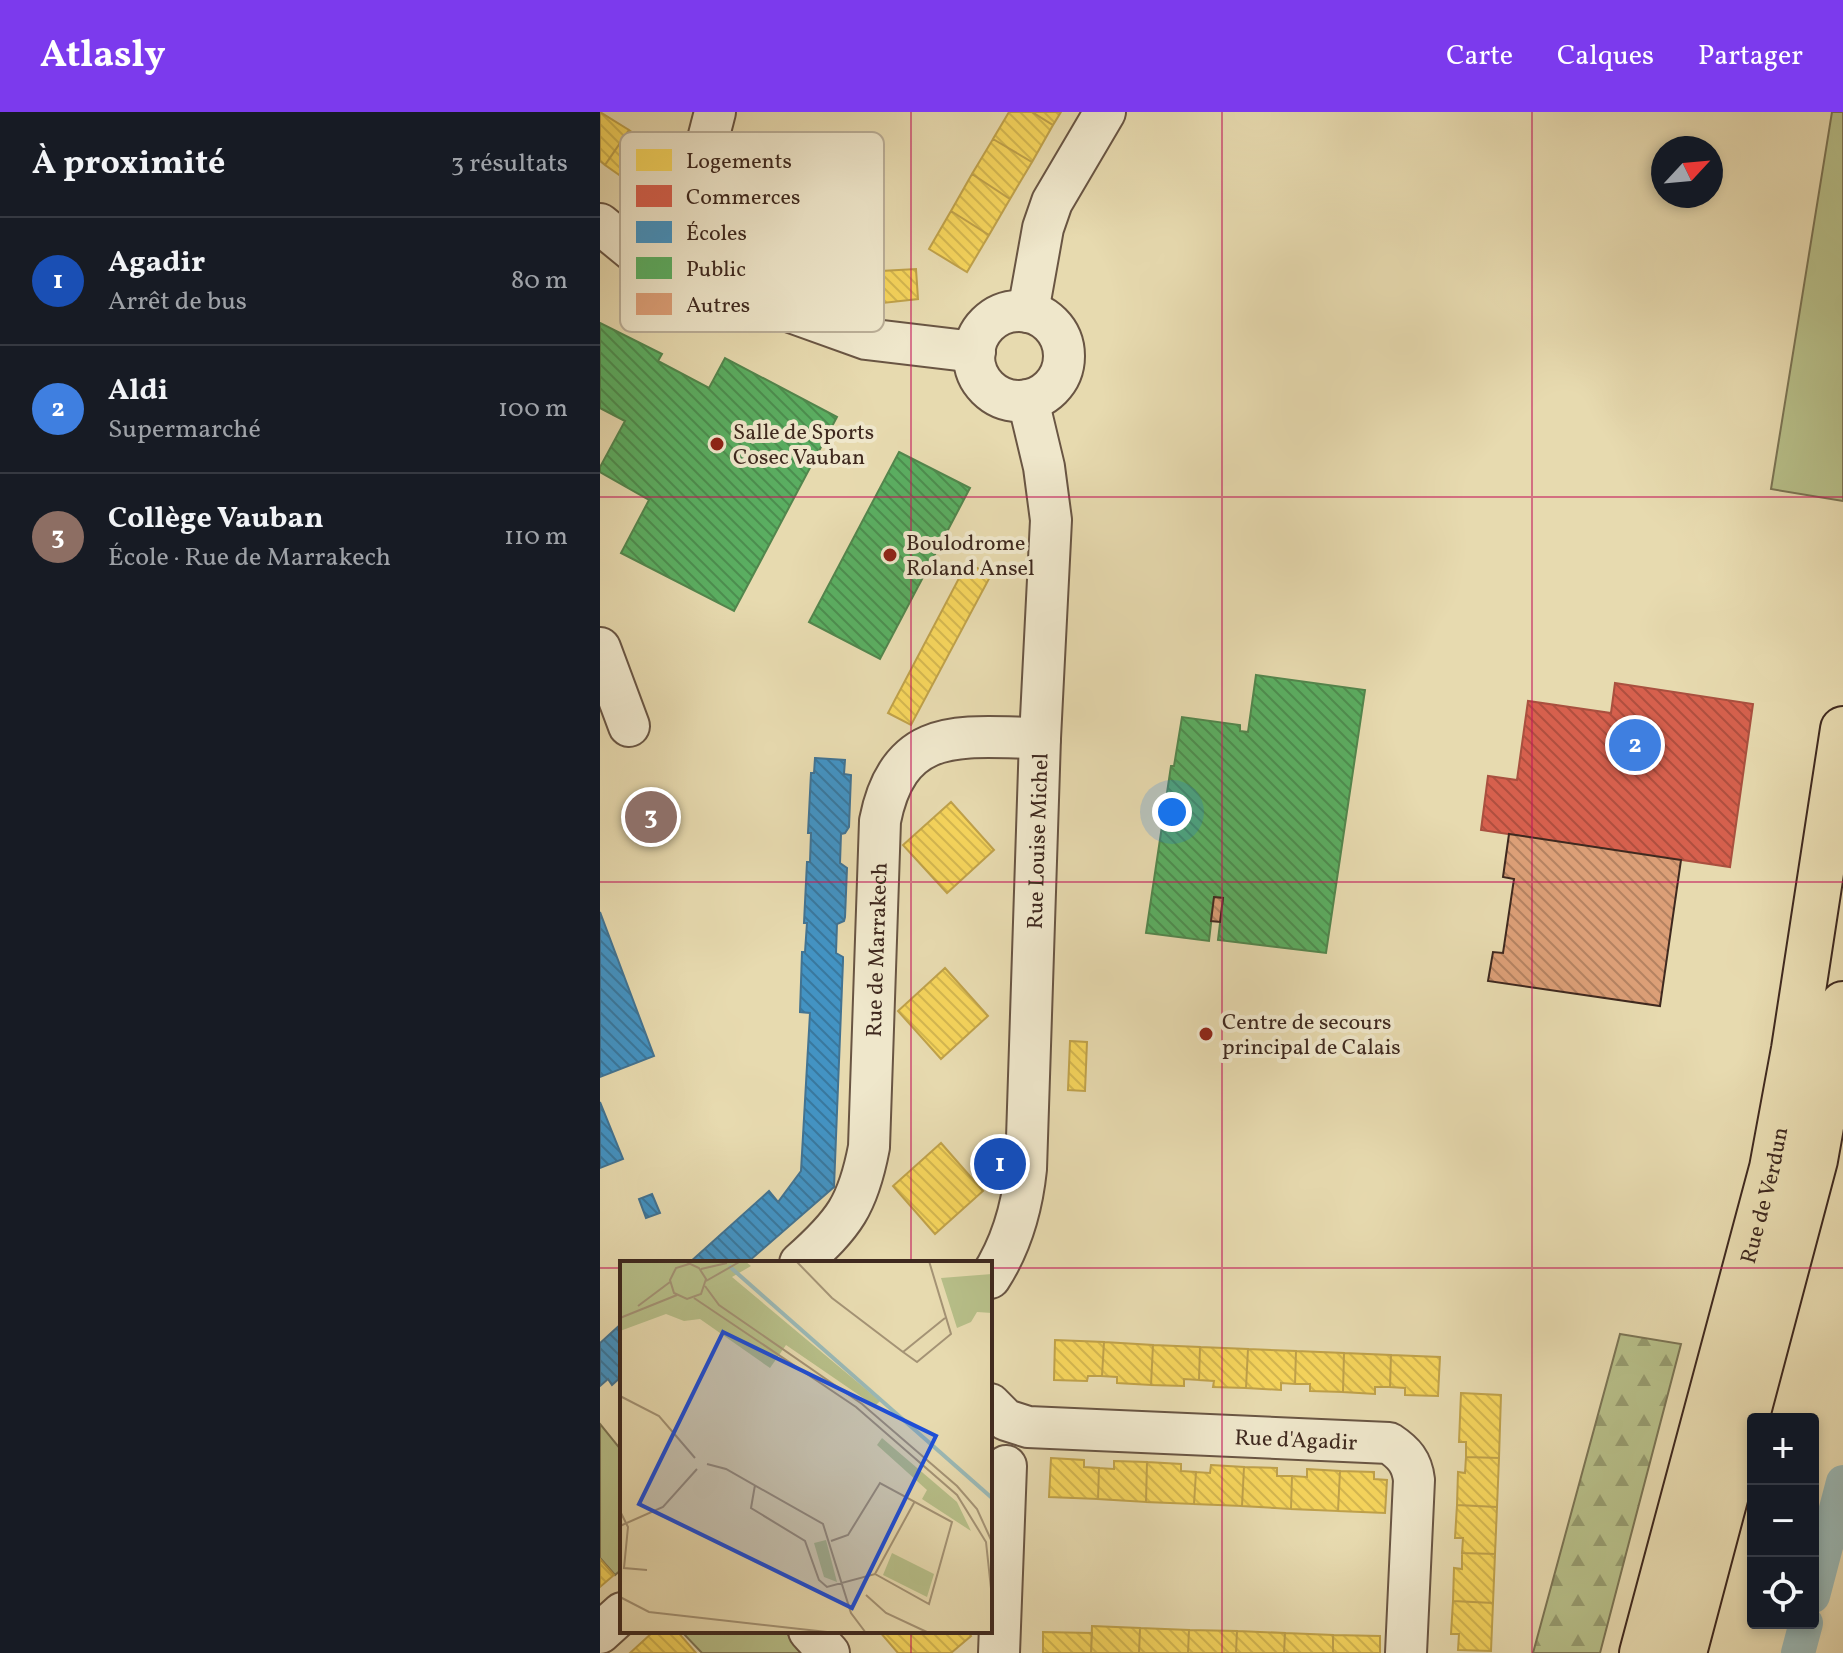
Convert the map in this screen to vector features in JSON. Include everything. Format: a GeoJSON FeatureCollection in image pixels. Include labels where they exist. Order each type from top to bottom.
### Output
{"type":"FeatureCollection","features":[{"type":"Feature","properties":{"kind":"main road","name":"Rue de Verdun"},"geometry":{"type":"LineString","coordinates":[[1642,1653],[1772,1168],[1794,1049],[1843,729]]}},
{"type":"Feature","properties":{"kind":"main road","name":"Rue de Verdun"},"geometry":{"type":"LineString","coordinates":[[1684,1653],[1815,1160],[1832,1079],[1843,1004]]}},
{"type":"Feature","properties":{"kind":"street"},"geometry":{"type":"LineString","coordinates":[[710,132],[715,112]]}},
{"type":"Feature","properties":{"kind":"street"},"geometry":{"type":"LineString","coordinates":[[1028,312],[1043,228],[1052,202],[1105,112]]}},
{"type":"Feature","properties":{"kind":"street"},"geometry":{"type":"LineString","coordinates":[[600,224],[620,240]]}},
{"type":"Feature","properties":{"kind":"street"},"geometry":{"type":"LineString","coordinates":[[1028,312],[1047,321],[1057,332],[1063,345],[1064,360],[1053,386],[1042,395],[1028,400],[1007,399],[989,389],[977,373],[975,352],[981,333],[995,318],[1007,313],[1028,312]]}},
{"type":"Feature","properties":{"kind":"street"},"geometry":{"type":"LineString","coordinates":[[846,332],[866,339],[975,352]]}},
{"type":"Feature","properties":{"kind":"street","name":"Rue Louise Michel"},"geometry":{"type":"LineString","coordinates":[[992,1274],[1009,1244],[1017,1221],[1026,1169],[1051,505],[1028,400]]}},
{"type":"Feature","properties":{"kind":"street"},"geometry":{"type":"LineString","coordinates":[[600,648],[629,726]]}},
{"type":"Feature","properties":{"kind":"street","name":"Rue de Marrakech"},"geometry":{"type":"LineString","coordinates":[[802,1261],[821,1245],[850,1210],[860,1190],[867,1158],[880,821],[885,798],[905,764],[937,742],[954,737],[1040,738]]}},
{"type":"Feature","properties":{"kind":"street","name":"Rue d'Agadir"},"geometry":{"type":"LineString","coordinates":[[992,1406],[1006,1420],[1028,1427],[1389,1443],[1408,1459],[1414,1480],[1406,1653]]}},
{"type":"Feature","properties":{"kind":"street"},"geometry":{"type":"LineString","coordinates":[[999,1653],[1006,1466]]}},
{"type":"Feature","properties":{"kind":"street"},"geometry":{"type":"LineString","coordinates":[[600,1633],[620,1615]]}},
{"type":"Feature","properties":{"kind":"street"},"geometry":{"type":"LineString","coordinates":[[811,1633],[829,1653]]}},
{"type":"Feature","properties":{"kind":"green space"},"geometry":{"type":"Polygon","coordinates":[[[1832,112],[1843,112],[1843,501],[1771,489],[1832,112]]]}},
{"type":"Feature","properties":{"kind":"green space"},"geometry":{"type":"Polygon","coordinates":[[[1620,1334],[1681,1344],[1600,1653],[1533,1653],[1620,1334]]]}},
{"type":"Feature","properties":{"kind":"green space"},"geometry":{"type":"Polygon","coordinates":[[[600,1424],[620,1449],[620,1571],[615,1575],[600,1558],[600,1424]]]}},
{"type":"Feature","properties":{"kind":"green space"},"geometry":{"type":"Polygon","coordinates":[[[683,1633],[787,1633],[804,1653],[702,1653],[683,1633]]]}},
{"type":"Feature","properties":{"kind":"building: Logements"},"geometry":{"type":"Polygon","coordinates":[[[600,112],[629,130],[620,132],[620,143],[605,165],[600,161],[600,112]]]}},
{"type":"Feature","properties":{"kind":"building: Logements"},"geometry":{"type":"Polygon","coordinates":[[[1009,112],[1032,112],[1053,125],[1032,162],[993,139],[1009,112]]]}},
{"type":"Feature","properties":{"kind":"building: Logements"},"geometry":{"type":"Polygon","coordinates":[[[1032,112],[1061,112],[1053,125],[1032,112]]]}},
{"type":"Feature","properties":{"kind":"building: Logements"},"geometry":{"type":"Polygon","coordinates":[[[993,139],[1032,162],[1010,199],[972,174],[993,139]]]}},
{"type":"Feature","properties":{"kind":"building: Logements"},"geometry":{"type":"Polygon","coordinates":[[[620,143],[620,176],[605,165],[620,143]]]}},
{"type":"Feature","properties":{"kind":"building: Logements"},"geometry":{"type":"Polygon","coordinates":[[[972,174],[1010,199],[989,235],[951,211],[972,174]]]}},
{"type":"Feature","properties":{"kind":"building: Logements"},"geometry":{"type":"Polygon","coordinates":[[[951,211],[989,235],[967,272],[929,249],[951,211]]]}},
{"type":"Feature","properties":{"kind":"building: Logements"},"geometry":{"type":"Polygon","coordinates":[[[916,269],[918,299],[884,303],[884,271],[916,269]]]}},
{"type":"Feature","properties":{"kind":"building: Logements"},"geometry":{"type":"Polygon","coordinates":[[[967,563],[991,575],[911,725],[888,713],[967,563]]]}},
{"type":"Feature","properties":{"kind":"building: Logements"},"geometry":{"type":"Polygon","coordinates":[[[951,802],[994,850],[947,893],[903,845],[951,802]]]}},
{"type":"Feature","properties":{"kind":"building: Logements"},"geometry":{"type":"Polygon","coordinates":[[[945,968],[988,1016],[941,1059],[898,1011],[945,968]]]}},
{"type":"Feature","properties":{"kind":"building: Logements"},"geometry":{"type":"Polygon","coordinates":[[[1070,1041],[1087,1042],[1085,1091],[1068,1090],[1070,1041]]]}},
{"type":"Feature","properties":{"kind":"building: Logements"},"geometry":{"type":"Polygon","coordinates":[[[941,1143],[983,1191],[935,1234],[893,1186],[941,1143]]]}},
{"type":"Feature","properties":{"kind":"building: Logements"},"geometry":{"type":"Polygon","coordinates":[[[1055,1340],[1104,1342],[1102,1376],[1088,1376],[1087,1381],[1054,1380],[1055,1340]]]}},
{"type":"Feature","properties":{"kind":"building: Logements"},"geometry":{"type":"Polygon","coordinates":[[[1104,1342],[1153,1345],[1151,1385],[1117,1383],[1117,1377],[1102,1376],[1104,1342]]]}},
{"type":"Feature","properties":{"kind":"building: Logements"},"geometry":{"type":"Polygon","coordinates":[[[1153,1345],[1200,1347],[1199,1380],[1184,1379],[1184,1386],[1151,1385],[1153,1345]]]}},
{"type":"Feature","properties":{"kind":"building: Logements"},"geometry":{"type":"Polygon","coordinates":[[[1200,1347],[1248,1349],[1246,1388],[1213,1387],[1214,1381],[1199,1380],[1200,1347]]]}},
{"type":"Feature","properties":{"kind":"building: Logements"},"geometry":{"type":"Polygon","coordinates":[[[1248,1349],[1296,1351],[1295,1384],[1281,1383],[1281,1390],[1246,1388],[1248,1349]]]}},
{"type":"Feature","properties":{"kind":"building: Logements"},"geometry":{"type":"Polygon","coordinates":[[[1296,1351],[1344,1353],[1343,1392],[1310,1391],[1310,1384],[1295,1384],[1296,1351]]]}},
{"type":"Feature","properties":{"kind":"building: Logements"},"geometry":{"type":"Polygon","coordinates":[[[1344,1353],[1391,1355],[1390,1387],[1375,1387],[1375,1394],[1343,1392],[1344,1353]]]}},
{"type":"Feature","properties":{"kind":"building: Logements"},"geometry":{"type":"Polygon","coordinates":[[[1391,1355],[1440,1357],[1438,1396],[1405,1395],[1405,1388],[1390,1387],[1391,1355]]]}},
{"type":"Feature","properties":{"kind":"building: Logements"},"geometry":{"type":"Polygon","coordinates":[[[1461,1393],[1501,1395],[1499,1458],[1466,1457],[1466,1442],[1459,1442],[1461,1393]]]}},
{"type":"Feature","properties":{"kind":"building: Logements"},"geometry":{"type":"Polygon","coordinates":[[[1466,1457],[1499,1458],[1497,1507],[1457,1505],[1458,1472],[1465,1473],[1466,1457]]]}},
{"type":"Feature","properties":{"kind":"building: Logements"},"geometry":{"type":"Polygon","coordinates":[[[1051,1458],[1084,1460],[1084,1467],[1099,1468],[1098,1499],[1049,1497],[1051,1458]]]}},
{"type":"Feature","properties":{"kind":"building: Logements"},"geometry":{"type":"Polygon","coordinates":[[[1114,1461],[1147,1462],[1146,1502],[1098,1499],[1099,1468],[1114,1469],[1114,1461]]]}},
{"type":"Feature","properties":{"kind":"building: Logements"},"geometry":{"type":"Polygon","coordinates":[[[1147,1462],[1181,1464],[1181,1471],[1196,1472],[1194,1504],[1146,1502],[1147,1462]]]}},
{"type":"Feature","properties":{"kind":"building: Logements"},"geometry":{"type":"Polygon","coordinates":[[[1211,1465],[1244,1467],[1242,1506],[1194,1504],[1196,1472],[1210,1473],[1211,1465]]]}},
{"type":"Feature","properties":{"kind":"building: Logements"},"geometry":{"type":"Polygon","coordinates":[[[1244,1467],[1277,1468],[1277,1476],[1292,1476],[1291,1509],[1242,1506],[1244,1467]]]}},
{"type":"Feature","properties":{"kind":"building: Logements"},"geometry":{"type":"Polygon","coordinates":[[[1307,1469],[1340,1471],[1338,1511],[1291,1509],[1292,1476],[1307,1477],[1307,1469]]]}},
{"type":"Feature","properties":{"kind":"building: Logements"},"geometry":{"type":"Polygon","coordinates":[[[1340,1471],[1374,1472],[1374,1479],[1387,1480],[1385,1513],[1338,1511],[1340,1471]]]}},
{"type":"Feature","properties":{"kind":"building: Logements"},"geometry":{"type":"Polygon","coordinates":[[[1457,1505],[1497,1507],[1495,1554],[1462,1553],[1463,1538],[1455,1538],[1457,1505]]]}},
{"type":"Feature","properties":{"kind":"building: Logements"},"geometry":{"type":"Polygon","coordinates":[[[1462,1553],[1495,1554],[1493,1603],[1453,1601],[1454,1568],[1462,1569],[1462,1553]]]}},
{"type":"Feature","properties":{"kind":"building: Logements"},"geometry":{"type":"Polygon","coordinates":[[[600,1559],[614,1575],[600,1587],[600,1559]]]}},
{"type":"Feature","properties":{"kind":"building: Logements"},"geometry":{"type":"Polygon","coordinates":[[[1453,1601],[1493,1603],[1491,1651],[1458,1650],[1459,1634],[1451,1634],[1453,1601]]]}},
{"type":"Feature","properties":{"kind":"building: Logements"},"geometry":{"type":"Polygon","coordinates":[[[1092,1626],[1140,1628],[1139,1653],[1091,1653],[1092,1626]]]}},
{"type":"Feature","properties":{"kind":"building: Logements"},"geometry":{"type":"Polygon","coordinates":[[[1140,1628],[1189,1630],[1188,1653],[1139,1653],[1140,1628]]]}},
{"type":"Feature","properties":{"kind":"building: Logements"},"geometry":{"type":"Polygon","coordinates":[[[1189,1630],[1237,1631],[1236,1653],[1188,1653],[1189,1630]]]}},
{"type":"Feature","properties":{"kind":"building: Logements"},"geometry":{"type":"Polygon","coordinates":[[[1237,1631],[1285,1633],[1284,1653],[1236,1653],[1237,1631]]]}},
{"type":"Feature","properties":{"kind":"building: Logements"},"geometry":{"type":"Polygon","coordinates":[[[1043,1632],[1092,1633],[1091,1653],[1043,1653],[1043,1632]]]}},
{"type":"Feature","properties":{"kind":"building: Logements"},"geometry":{"type":"Polygon","coordinates":[[[652,1633],[679,1633],[696,1653],[630,1653],[652,1633]]]}},
{"type":"Feature","properties":{"kind":"building: Logements"},"geometry":{"type":"Polygon","coordinates":[[[881,1633],[969,1633],[971,1636],[951,1653],[898,1653],[881,1633]]]}},
{"type":"Feature","properties":{"kind":"building: Logements"},"geometry":{"type":"Polygon","coordinates":[[[1285,1633],[1333,1635],[1333,1653],[1284,1653],[1285,1633]]]}},
{"type":"Feature","properties":{"kind":"building: Logements"},"geometry":{"type":"Polygon","coordinates":[[[1333,1635],[1380,1636],[1380,1653],[1333,1653],[1333,1635]]]}},
{"type":"Feature","properties":{"kind":"building: Commerces"},"geometry":{"type":"Polygon","coordinates":[[[1615,683],[1753,704],[1730,867],[1481,830],[1488,776],[1517,780],[1528,701],[1611,713],[1615,683]]]}},
{"type":"Feature","properties":{"kind":"building: Écoles"},"geometry":{"type":"Polygon","coordinates":[[[815,758],[845,760],[844,774],[851,775],[849,827],[841,834],[840,863],[847,868],[845,917],[837,924],[836,953],[843,957],[843,961],[834,1187],[749,1261],[691,1261],[769,1191],[778,1202],[801,1171],[810,1013],[800,1012],[802,952],[805,952],[807,923],[804,923],[807,862],[810,862],[811,773],[814,773],[815,758]]]}},
{"type":"Feature","properties":{"kind":"building: Écoles"},"geometry":{"type":"Polygon","coordinates":[[[600,912],[654,1056],[600,1077],[600,912]]]}},
{"type":"Feature","properties":{"kind":"building: Écoles"},"geometry":{"type":"Polygon","coordinates":[[[600,1102],[623,1159],[600,1168],[600,1102]]]}},
{"type":"Feature","properties":{"kind":"building: Écoles"},"geometry":{"type":"Polygon","coordinates":[[[652,1194],[660,1213],[646,1218],[639,1199],[652,1194]]]}},
{"type":"Feature","properties":{"kind":"building: Écoles"},"geometry":{"type":"Polygon","coordinates":[[[620,1325],[620,1378],[612,1385],[608,1379],[600,1386],[600,1343],[620,1325]]]}},
{"type":"Feature","properties":{"kind":"building: Public","name":"Salle de Sports Cosec Vauban"},"geometry":{"type":"Polygon","coordinates":[[[600,323],[662,354],[658,361],[709,388],[725,358],[837,417],[734,611],[621,553],[649,500],[600,472],[625,421],[600,408],[600,323]]]}},
{"type":"Feature","properties":{"kind":"building: Public","name":"Boulodrome Roland Ansel"},"geometry":{"type":"Polygon","coordinates":[[[899,452],[970,488],[880,659],[809,622],[899,452]]]}},
{"type":"Feature","properties":{"kind":"building: Public"},"geometry":{"type":"Polygon","coordinates":[[[1256,675],[1365,690],[1326,953],[1218,940],[1223,898],[1214,897],[1209,941],[1146,933],[1171,766],[1174,766],[1182,717],[1240,725],[1240,731],[1248,732],[1256,675]]]}},
{"type":"Feature","properties":{"kind":"building: Autres"},"geometry":{"type":"Polygon","coordinates":[[[1509,834],[1681,860],[1660,1006],[1488,981],[1493,952],[1503,953],[1514,879],[1503,877],[1509,834]]]}},
{"type":"Feature","properties":{"kind":"building: Autres"},"geometry":{"type":"Polygon","coordinates":[[[1214,897],[1223,898],[1220,922],[1211,921],[1214,897]]]}},
{"type":"Feature","properties":{"kind":"waterway"},"geometry":{"type":"LineString","coordinates":[[1819,1573],[1843,1482]]}},
{"type":"Feature","properties":{"kind":"waterway"},"geometry":{"type":"LineString","coordinates":[[1798,1653],[1804,1629]]}},
{"type":"Feature","properties":{"kind":"place","name":"Salle de Sports Cosec Vauban"},"geometry":{"type":"Point","coordinates":[717,444]}},
{"type":"Feature","properties":{"kind":"place","name":"Boulodrome Roland Ansel"},"geometry":{"type":"Point","coordinates":[890,555]}},
{"type":"Feature","properties":{"kind":"place","name":"Aldi"},"geometry":{"type":"Point","coordinates":[1635,745]}},
{"type":"Feature","properties":{"kind":"place","name":"Collège Vauban"},"geometry":{"type":"Point","coordinates":[651,817]}},
{"type":"Feature","properties":{"kind":"place","name":"Centre de secours principal de Calais"},"geometry":{"type":"Point","coordinates":[1206,1034]}},
{"type":"Feature","properties":{"kind":"place","name":"Agadir"},"geometry":{"type":"Point","coordinates":[1000,1164]}}]}
